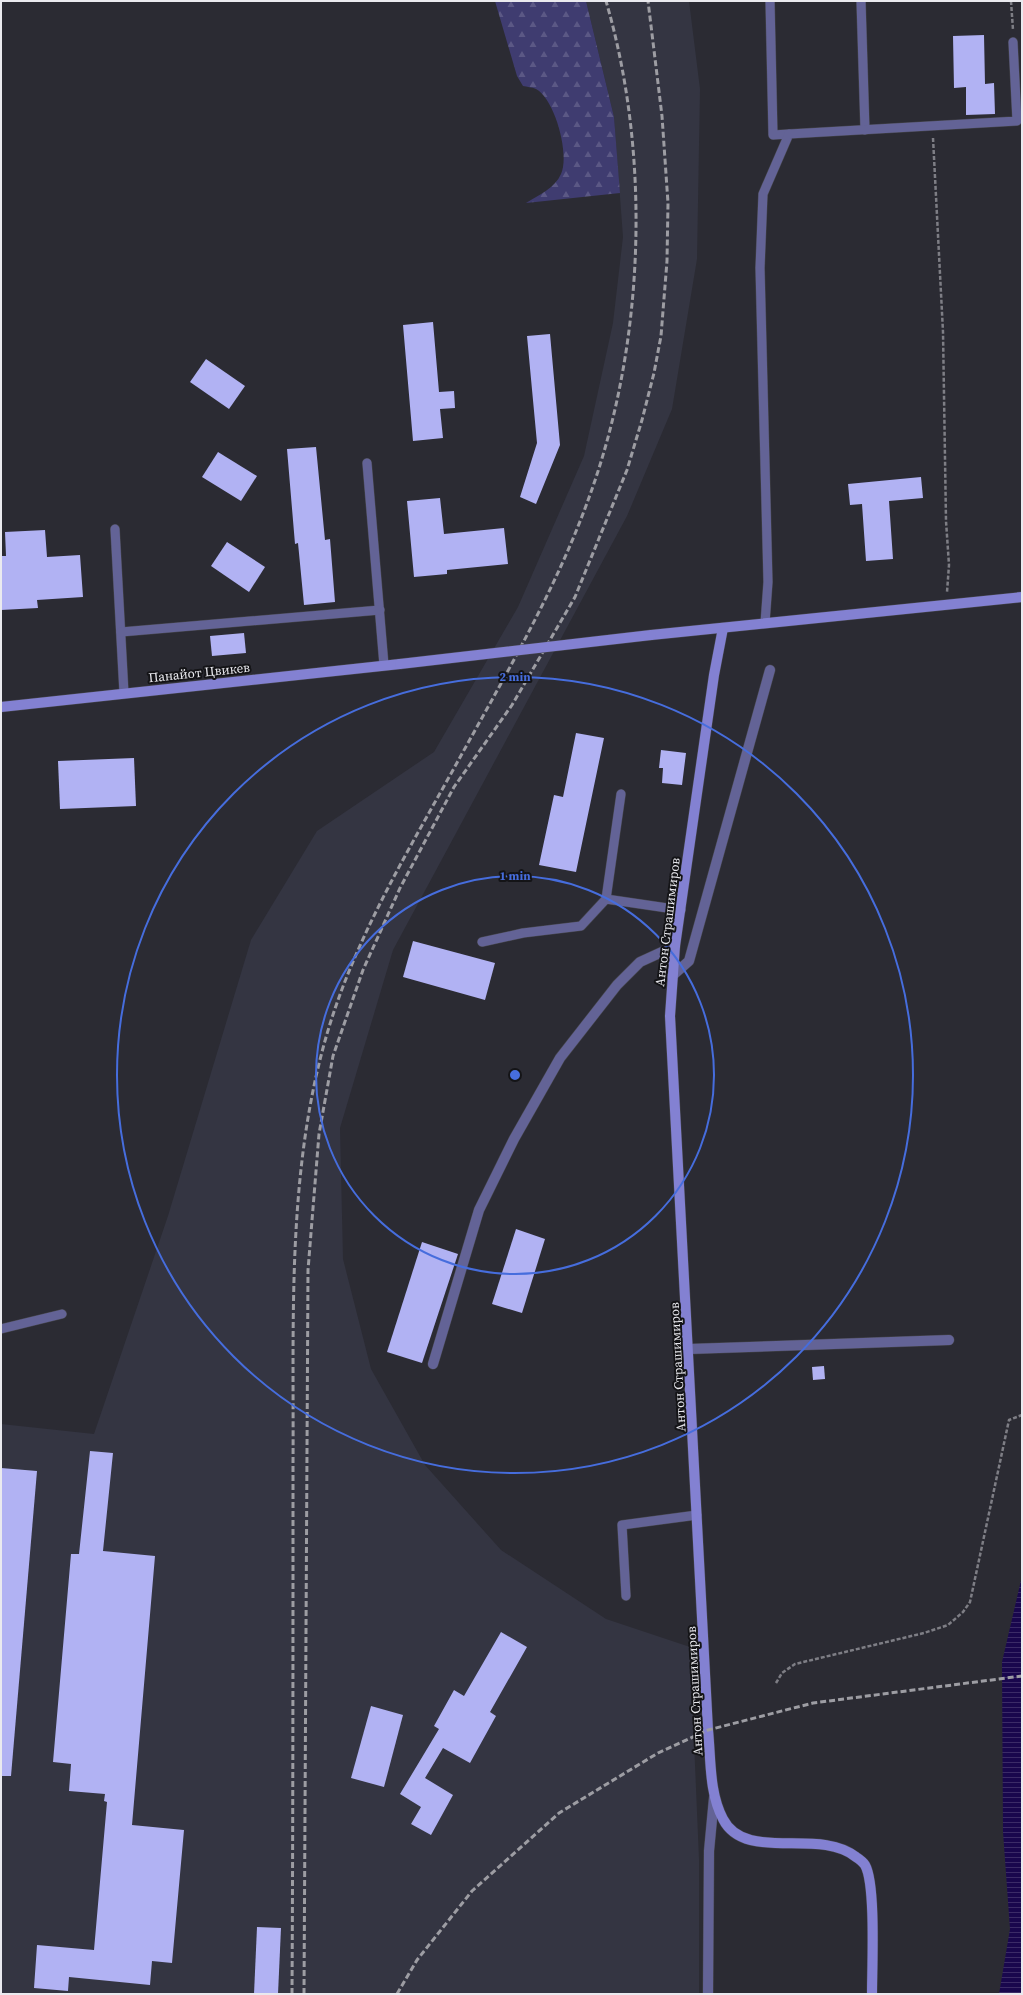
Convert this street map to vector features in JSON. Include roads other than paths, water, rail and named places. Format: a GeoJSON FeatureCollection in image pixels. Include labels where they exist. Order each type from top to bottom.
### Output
{"type":"FeatureCollection","features":[{"type":"Feature","properties":{"kind":"street","name":"Панайот Цвикев"},"geometry":{"type":"LineString","coordinates":[[1,707],[651,635],[1022,597]]}},
{"type":"Feature","properties":{"kind":"street","name":"Антон Страшимиров"},"geometry":{"type":"LineString","coordinates":[[723,628],[714,675],[675,946],[670,1016],[689,1349],[708,1730],[714,1798],[723,1820],[732,1832],[747,1840],[762,1843],[819,1843],[847,1849],[865,1864],[870,1878],[871,1895],[872,1994]]}},
{"type":"Feature","properties":{"kind":"street"},"geometry":{"type":"LineString","coordinates":[[672,976],[689,961],[770,670]]}},
{"type":"Feature","properties":{"kind":"street"},"geometry":{"type":"LineString","coordinates":[[433,1364],[479,1210],[514,1139],[560,1058],[617,985],[640,962],[675,946]]}},
{"type":"Feature","properties":{"kind":"street"},"geometry":{"type":"LineString","coordinates":[[689,1349],[949,1340]]}},
{"type":"Feature","properties":{"kind":"street"},"geometry":{"type":"LineString","coordinates":[[708,1994],[709,1852],[714,1798]]}},
{"type":"Feature","properties":{"kind":"lane"},"geometry":{"type":"LineString","coordinates":[[770,1],[773,136],[1017,121],[1013,42]]}},
{"type":"Feature","properties":{"kind":"lane"},"geometry":{"type":"LineString","coordinates":[[862,1],[865,130]]}},
{"type":"Feature","properties":{"kind":"lane"},"geometry":{"type":"LineString","coordinates":[[765,623],[768,582],[760,268],[763,194],[789,134]]}},
{"type":"Feature","properties":{"kind":"lane"},"geometry":{"type":"LineString","coordinates":[[367,463],[384,665]]}},
{"type":"Feature","properties":{"kind":"lane"},"geometry":{"type":"LineString","coordinates":[[115,529],[124,693]]}},
{"type":"Feature","properties":{"kind":"lane"},"geometry":{"type":"LineString","coordinates":[[121,632],[380,610]]}},
{"type":"Feature","properties":{"kind":"lane"},"geometry":{"type":"LineString","coordinates":[[482,942],[523,933],[581,926],[606,899],[621,794]]}},
{"type":"Feature","properties":{"kind":"lane"},"geometry":{"type":"LineString","coordinates":[[606,899],[681,910]]}},
{"type":"Feature","properties":{"kind":"lane"},"geometry":{"type":"LineString","coordinates":[[1,1329],[62,1314]]}},
{"type":"Feature","properties":{"kind":"lane"},"geometry":{"type":"LineString","coordinates":[[626,1596],[622,1524],[697,1515]]}},
{"type":"Feature","properties":{"kind":"railway"},"geometry":{"type":"LineString","coordinates":[[292,1994],[293,1309],[298,1205],[303,1153],[311,1102],[322,1052],[333,1013],[347,975],[363,939],[399,867],[530,629],[547,595],[578,527],[591,492],[609,434],[622,373],[631,310],[636,247],[635,184],[630,121],[620,60],[606,1]]}},
{"type":"Feature","properties":{"kind":"railway"},"geometry":{"type":"LineString","coordinates":[[304,1994],[308,1270],[319,1134],[333,1056],[363,970],[400,888],[454,787],[512,705],[575,597],[627,470],[642,420],[654,373],[661,336],[667,261],[668,203],[662,116],[648,1]]}},
{"type":"Feature","properties":{"kind":"railway"},"geometry":{"type":"LineString","coordinates":[[397,1994],[417,1960],[472,1891],[559,1813],[658,1753],[708,1730],[813,1703],[1022,1676]]}}]}
